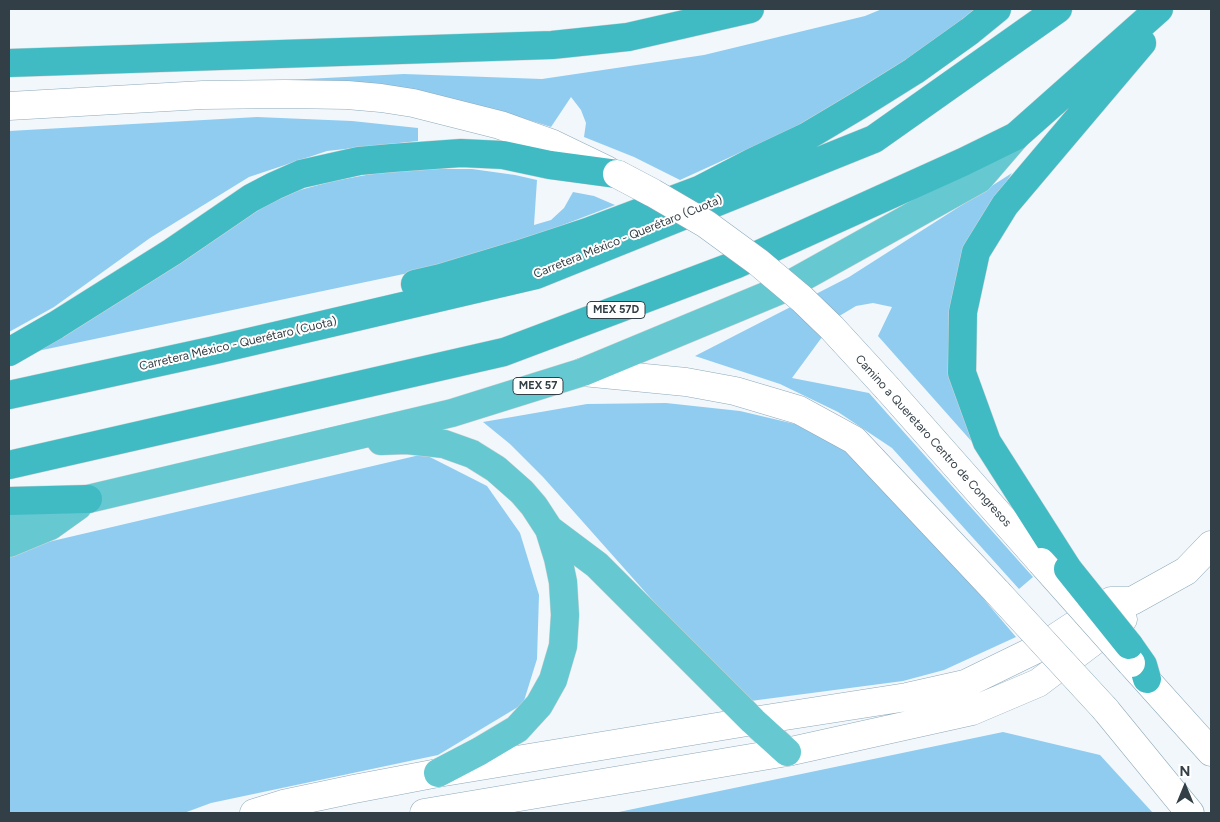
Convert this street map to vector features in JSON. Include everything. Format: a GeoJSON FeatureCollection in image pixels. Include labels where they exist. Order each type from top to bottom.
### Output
{"type":"FeatureCollection","features":[{"type":"Feature","properties":{"kind":"highway"},"geometry":{"type":"LineString","coordinates":[[9,63],[552,45],[628,37],[750,9]]}},
{"type":"Feature","properties":{"kind":"highway"},"geometry":{"type":"LineString","coordinates":[[57,384],[106,370],[156,349],[206,334],[441,278],[516,256],[587,232],[701,189],[806,137],[858,106],[914,71],[970,32],[997,9]]}},
{"type":"Feature","properties":{"kind":"highway","name":"Carretera México - Querétaro (Cuota)"},"geometry":{"type":"LineString","coordinates":[[9,395],[215,350],[536,275],[874,139],[1058,9]]}},
{"type":"Feature","properties":{"kind":"highway","name":"MEX 57D"},"geometry":{"type":"LineString","coordinates":[[9,466],[504,352],[735,265],[964,162],[1016,136],[1159,9]]}},
{"type":"Feature","properties":{"kind":"highway"},"geometry":{"type":"LineString","coordinates":[[1136,662],[1068,569],[987,442],[962,373],[963,312],[976,252],[1005,205],[1171,9]]}},
{"type":"Feature","properties":{"kind":"highway","name":"MEX 57"},"geometry":{"type":"LineString","coordinates":[[9,516],[334,442],[452,413],[583,372],[778,291],[979,179],[1016,136]]}},
{"type":"Feature","properties":{"kind":"highway"},"geometry":{"type":"LineString","coordinates":[[9,352],[163,257],[251,198],[301,174],[359,161],[462,153],[503,155],[551,154],[617,174]]}},
{"type":"Feature","properties":{"kind":"highway"},"geometry":{"type":"LineString","coordinates":[[334,442],[406,440],[444,444],[472,454],[496,469],[522,492],[550,529],[597,565],[752,721],[787,752]]}},
{"type":"Feature","properties":{"kind":"highway"},"geometry":{"type":"LineString","coordinates":[[9,501],[88,499]]}},
{"type":"Feature","properties":{"kind":"highway"},"geometry":{"type":"LineString","coordinates":[[9,543],[50,526],[88,499]]}},
{"type":"Feature","properties":{"kind":"highway"},"geometry":{"type":"LineString","coordinates":[[438,773],[517,728],[539,705],[553,680],[563,646],[565,615],[563,582],[550,529]]}},
{"type":"Feature","properties":{"kind":"street"},"geometry":{"type":"LineString","coordinates":[[9,106],[203,95],[348,95],[413,103],[500,125],[551,154]]}},
{"type":"Feature","properties":{"kind":"street","name":"Camino a Queretaro Centro de Congresos"},"geometry":{"type":"LineString","coordinates":[[617,174],[706,224],[758,262],[832,328],[1041,562],[1136,662],[1211,752]]}},
{"type":"Feature","properties":{"kind":"street"},"geometry":{"type":"LineString","coordinates":[[583,372],[686,382],[735,391],[799,410],[854,440],[1105,709],[1190,813]]}},
{"type":"Feature","properties":{"kind":"street"},"geometry":{"type":"LineString","coordinates":[[254,813],[284,809],[354,789],[438,773],[907,697],[965,684],[1043,646],[1111,601],[1132,601],[1186,571],[1211,545]]}},
{"type":"Feature","properties":{"kind":"street"},"geometry":{"type":"LineString","coordinates":[[424,813],[453,810],[787,752],[972,711],[1038,683],[1123,619],[1132,601]]}},
{"type":"Feature","properties":{"kind":"shaded area"},"geometry":{"type":"Polygon","coordinates":[[[882,9],[975,9],[931,47],[829,112],[680,180],[634,157],[584,137],[586,123],[581,110],[571,97],[551,127],[494,109],[425,95],[247,82],[404,74],[542,79],[704,55],[865,16],[882,9]]]}},
{"type":"Feature","properties":{"kind":"shaded area"},"geometry":{"type":"Polygon","coordinates":[[[257,117],[352,121],[418,128],[418,141],[327,151],[249,177],[150,238],[54,307],[9,332],[9,131],[257,117]]]}},
{"type":"Feature","properties":{"kind":"shaded area"},"geometry":{"type":"Polygon","coordinates":[[[472,169],[537,180],[534,225],[551,220],[564,208],[573,192],[594,196],[615,205],[516,243],[418,271],[28,353],[278,196],[333,181],[383,172],[472,169]]]}},
{"type":"Feature","properties":{"kind":"shaded area"},"geometry":{"type":"Polygon","coordinates":[[[1012,173],[975,232],[961,272],[981,452],[878,336],[892,307],[873,303],[856,306],[836,318],[792,378],[869,393],[1033,577],[1019,589],[892,448],[838,412],[780,384],[695,356],[849,277],[1012,173]]]}},
{"type":"Feature","properties":{"kind":"shaded area"},"geometry":{"type":"Polygon","coordinates":[[[666,403],[740,411],[795,424],[844,450],[886,484],[1016,637],[944,670],[903,681],[743,702],[543,477],[510,444],[483,422],[587,404],[666,403]]]}},
{"type":"Feature","properties":{"kind":"shaded area"},"geometry":{"type":"Polygon","coordinates":[[[424,454],[487,486],[520,533],[539,595],[537,659],[523,704],[438,755],[211,803],[184,813],[9,813],[9,555],[31,546],[424,454]]]}},
{"type":"Feature","properties":{"kind":"shaded area"},"geometry":{"type":"Polygon","coordinates":[[[1003,732],[1100,755],[1153,813],[614,813],[1003,732]]]}}]}
